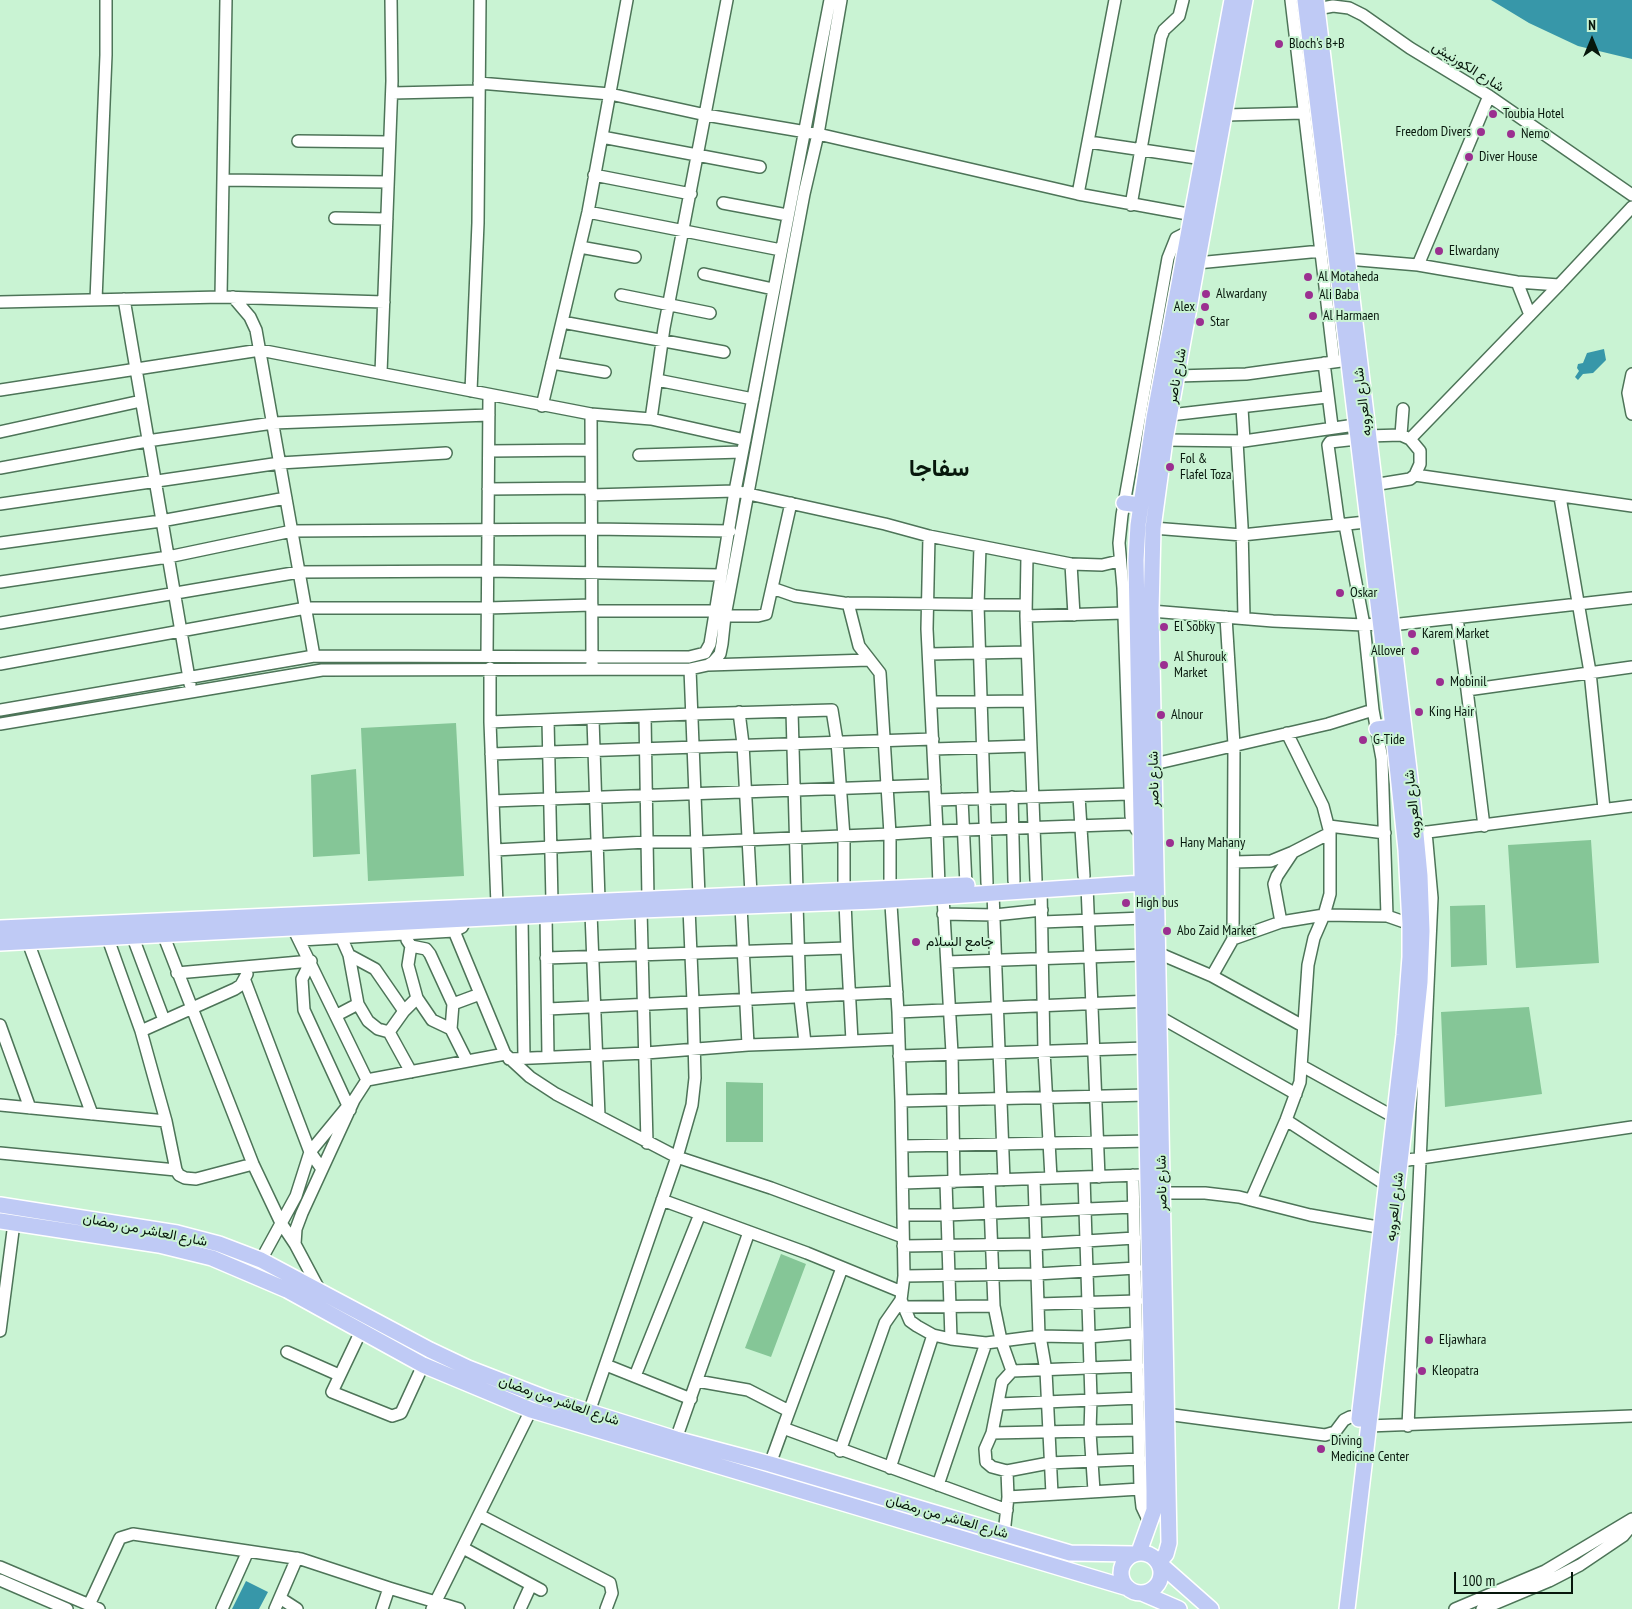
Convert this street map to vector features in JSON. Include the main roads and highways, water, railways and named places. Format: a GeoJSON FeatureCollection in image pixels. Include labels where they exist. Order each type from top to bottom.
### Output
{"type":"FeatureCollection","features":[{"type":"Feature","properties":{"kind":"main road","name":"شارع ناصر"},"geometry":{"type":"LineString","coordinates":[[1151,1367],[1141,1175],[1149,1141],[1154,1006],[1151,954],[1137,829],[1151,611],[1153,528],[1165,440],[1197,263],[1232,0]]}},
{"type":"Feature","properties":{"kind":"main road","name":"شارع ناصر"},"geometry":{"type":"LineString","coordinates":[[1148,928],[1154,764],[1136,560],[1140,505],[1159,351],[1190,231],[1203,159],[1225,114],[1245,0]]}},
{"type":"Feature","properties":{"kind":"main road","name":"شارع العروبه"},"geometry":{"type":"LineString","coordinates":[[1309,2],[1304,57],[1346,259],[1366,522],[1378,625],[1392,727],[1407,803],[1421,833],[1422,931],[1417,1086],[1399,1110],[1401,1161],[1386,1229],[1364,1421],[1347,1609]]}},
{"type":"Feature","properties":{"kind":"main road","name":"شارع العروبه"},"geometry":{"type":"LineString","coordinates":[[1309,2],[1331,181],[1335,362],[1360,433],[1373,485],[1378,625],[1407,803],[1410,924],[1407,1001],[1399,1110],[1386,1185],[1386,1229]]}},
{"type":"Feature","properties":{"kind":"main road"},"geometry":{"type":"LineString","coordinates":[[1124,503],[1140,505]]}},
{"type":"Feature","properties":{"kind":"main road"},"geometry":{"type":"LineString","coordinates":[[1377,729],[1392,727]]}},
{"type":"Feature","properties":{"kind":"main road"},"geometry":{"type":"LineString","coordinates":[[645,904],[689,908],[746,900],[890,895],[1143,878]]}},
{"type":"Feature","properties":{"kind":"main road"},"geometry":{"type":"LineString","coordinates":[[941,892],[966,885],[990,888],[1014,881],[1039,885]]}},
{"type":"Feature","properties":{"kind":"main road"},"geometry":{"type":"LineString","coordinates":[[0,943],[132,935],[160,927],[497,905],[549,908],[595,907],[645,904],[699,896],[746,900]]}},
{"type":"Feature","properties":{"kind":"main road"},"geometry":{"type":"LineString","coordinates":[[0,928],[160,927],[297,934],[466,919],[522,917],[549,908]]}},
{"type":"Feature","properties":{"kind":"main road","name":"شارع ناصر"},"geometry":{"type":"LineString","coordinates":[[1136,1553],[1150,1524],[1154,1500],[1149,1420],[1162,1192],[1146,1048],[1154,1006]]}},
{"type":"Feature","properties":{"kind":"main road","name":"شارع العاشر من رمضان"},"geometry":{"type":"LineString","coordinates":[[0,1205],[177,1232],[219,1244],[261,1260],[430,1350],[508,1385],[676,1439],[770,1464],[824,1489],[1135,1591],[1179,1609]]}},
{"type":"Feature","properties":{"kind":"main road","name":"شارع العاشر من رمضان"},"geometry":{"type":"LineString","coordinates":[[7,1222],[158,1245],[212,1258],[287,1290],[360,1332],[423,1365],[531,1410],[1070,1553],[1136,1553]]}},
{"type":"Feature","properties":{"kind":"main road","name":"شارع ناصر"},"geometry":{"type":"LineString","coordinates":[[1149,1420],[1169,1543],[1166,1554],[1160,1563]]}},
{"type":"Feature","properties":{"kind":"main road","name":"شارع العروبه"},"geometry":{"type":"LineString","coordinates":[[1337,1609],[1364,1421]]}},
{"type":"Feature","properties":{"kind":"main road"},"geometry":{"type":"LineString","coordinates":[[1160,1563],[1161,1580],[1157,1587],[1135,1591],[1123,1582],[1122,1567],[1126,1560],[1136,1553],[1154,1556],[1211,1609]]}},
{"type":"Feature","properties":{"kind":"water"},"geometry":{"type":"Polygon","coordinates":[[[1491,0],[1632,0],[1632,59],[1578,46],[1529,23],[1491,0]]]}},
{"type":"Feature","properties":{"kind":"water"},"geometry":{"type":"Polygon","coordinates":[[[1604,349],[1606,360],[1593,373],[1583,374],[1578,380],[1575,377],[1579,371],[1577,368],[1578,364],[1583,363],[1587,353],[1604,349]]]}},
{"type":"Feature","properties":{"kind":"water"},"geometry":{"type":"Polygon","coordinates":[[[246,1581],[268,1592],[259,1609],[232,1609],[246,1581]]]}},
{"type":"Feature","properties":{"kind":"place","name":"Bloch's B+B"},"geometry":{"type":"Point","coordinates":[1279,44]}},
{"type":"Feature","properties":{"kind":"place","name":"Toubia Hotel"},"geometry":{"type":"Point","coordinates":[1493,114]}},
{"type":"Feature","properties":{"kind":"place","name":"Freedom Divers"},"geometry":{"type":"Point","coordinates":[1481,132]}},
{"type":"Feature","properties":{"kind":"place","name":"Nemo"},"geometry":{"type":"Point","coordinates":[1511,134]}},
{"type":"Feature","properties":{"kind":"place","name":"Diver House"},"geometry":{"type":"Point","coordinates":[1469,157]}},
{"type":"Feature","properties":{"kind":"place","name":"Elwardany"},"geometry":{"type":"Point","coordinates":[1439,251]}},
{"type":"Feature","properties":{"kind":"place","name":"Al Motaheda"},"geometry":{"type":"Point","coordinates":[1308,277]}},
{"type":"Feature","properties":{"kind":"place","name":"Alwardany"},"geometry":{"type":"Point","coordinates":[1206,294]}},
{"type":"Feature","properties":{"kind":"place","name":"Ali Baba"},"geometry":{"type":"Point","coordinates":[1309,295]}},
{"type":"Feature","properties":{"kind":"place","name":"Alex"},"geometry":{"type":"Point","coordinates":[1205,307]}},
{"type":"Feature","properties":{"kind":"place","name":"Al Harmaen"},"geometry":{"type":"Point","coordinates":[1313,316]}},
{"type":"Feature","properties":{"kind":"place","name":"Star"},"geometry":{"type":"Point","coordinates":[1200,322]}},
{"type":"Feature","properties":{"kind":"place","name":"Fol & Flafel Toza"},"geometry":{"type":"Point","coordinates":[1170,467]}},
{"type":"Feature","properties":{"kind":"place","name":"Oskar"},"geometry":{"type":"Point","coordinates":[1340,593]}},
{"type":"Feature","properties":{"kind":"place","name":"El Sobky"},"geometry":{"type":"Point","coordinates":[1164,627]}},
{"type":"Feature","properties":{"kind":"place","name":"Karem Market"},"geometry":{"type":"Point","coordinates":[1412,634]}},
{"type":"Feature","properties":{"kind":"place","name":"Allover"},"geometry":{"type":"Point","coordinates":[1415,651]}},
{"type":"Feature","properties":{"kind":"place","name":"Al Shurouk Market"},"geometry":{"type":"Point","coordinates":[1164,665]}},
{"type":"Feature","properties":{"kind":"place","name":"Mobinil"},"geometry":{"type":"Point","coordinates":[1440,682]}},
{"type":"Feature","properties":{"kind":"place","name":"King Hair"},"geometry":{"type":"Point","coordinates":[1419,712]}},
{"type":"Feature","properties":{"kind":"place","name":"Alnour"},"geometry":{"type":"Point","coordinates":[1161,715]}},
{"type":"Feature","properties":{"kind":"place","name":"G-Tide"},"geometry":{"type":"Point","coordinates":[1363,740]}},
{"type":"Feature","properties":{"kind":"place","name":"Hany Mahany"},"geometry":{"type":"Point","coordinates":[1170,843]}},
{"type":"Feature","properties":{"kind":"place","name":"High bus"},"geometry":{"type":"Point","coordinates":[1126,903]}},
{"type":"Feature","properties":{"kind":"place","name":"Abo Zaid Market"},"geometry":{"type":"Point","coordinates":[1167,931]}},
{"type":"Feature","properties":{"kind":"place","name":"جامع السلام"},"geometry":{"type":"Point","coordinates":[916,942]}},
{"type":"Feature","properties":{"kind":"place","name":"Eljawhara"},"geometry":{"type":"Point","coordinates":[1429,1340]}},
{"type":"Feature","properties":{"kind":"place","name":"Kleopatra"},"geometry":{"type":"Point","coordinates":[1422,1371]}},
{"type":"Feature","properties":{"kind":"place","name":"Diving Medicine Center"},"geometry":{"type":"Point","coordinates":[1321,1449]}},
{"type":"Feature","properties":{"kind":"district","name":"سفاجا"},"geometry":{"type":"Point","coordinates":[939,469]}}]}
